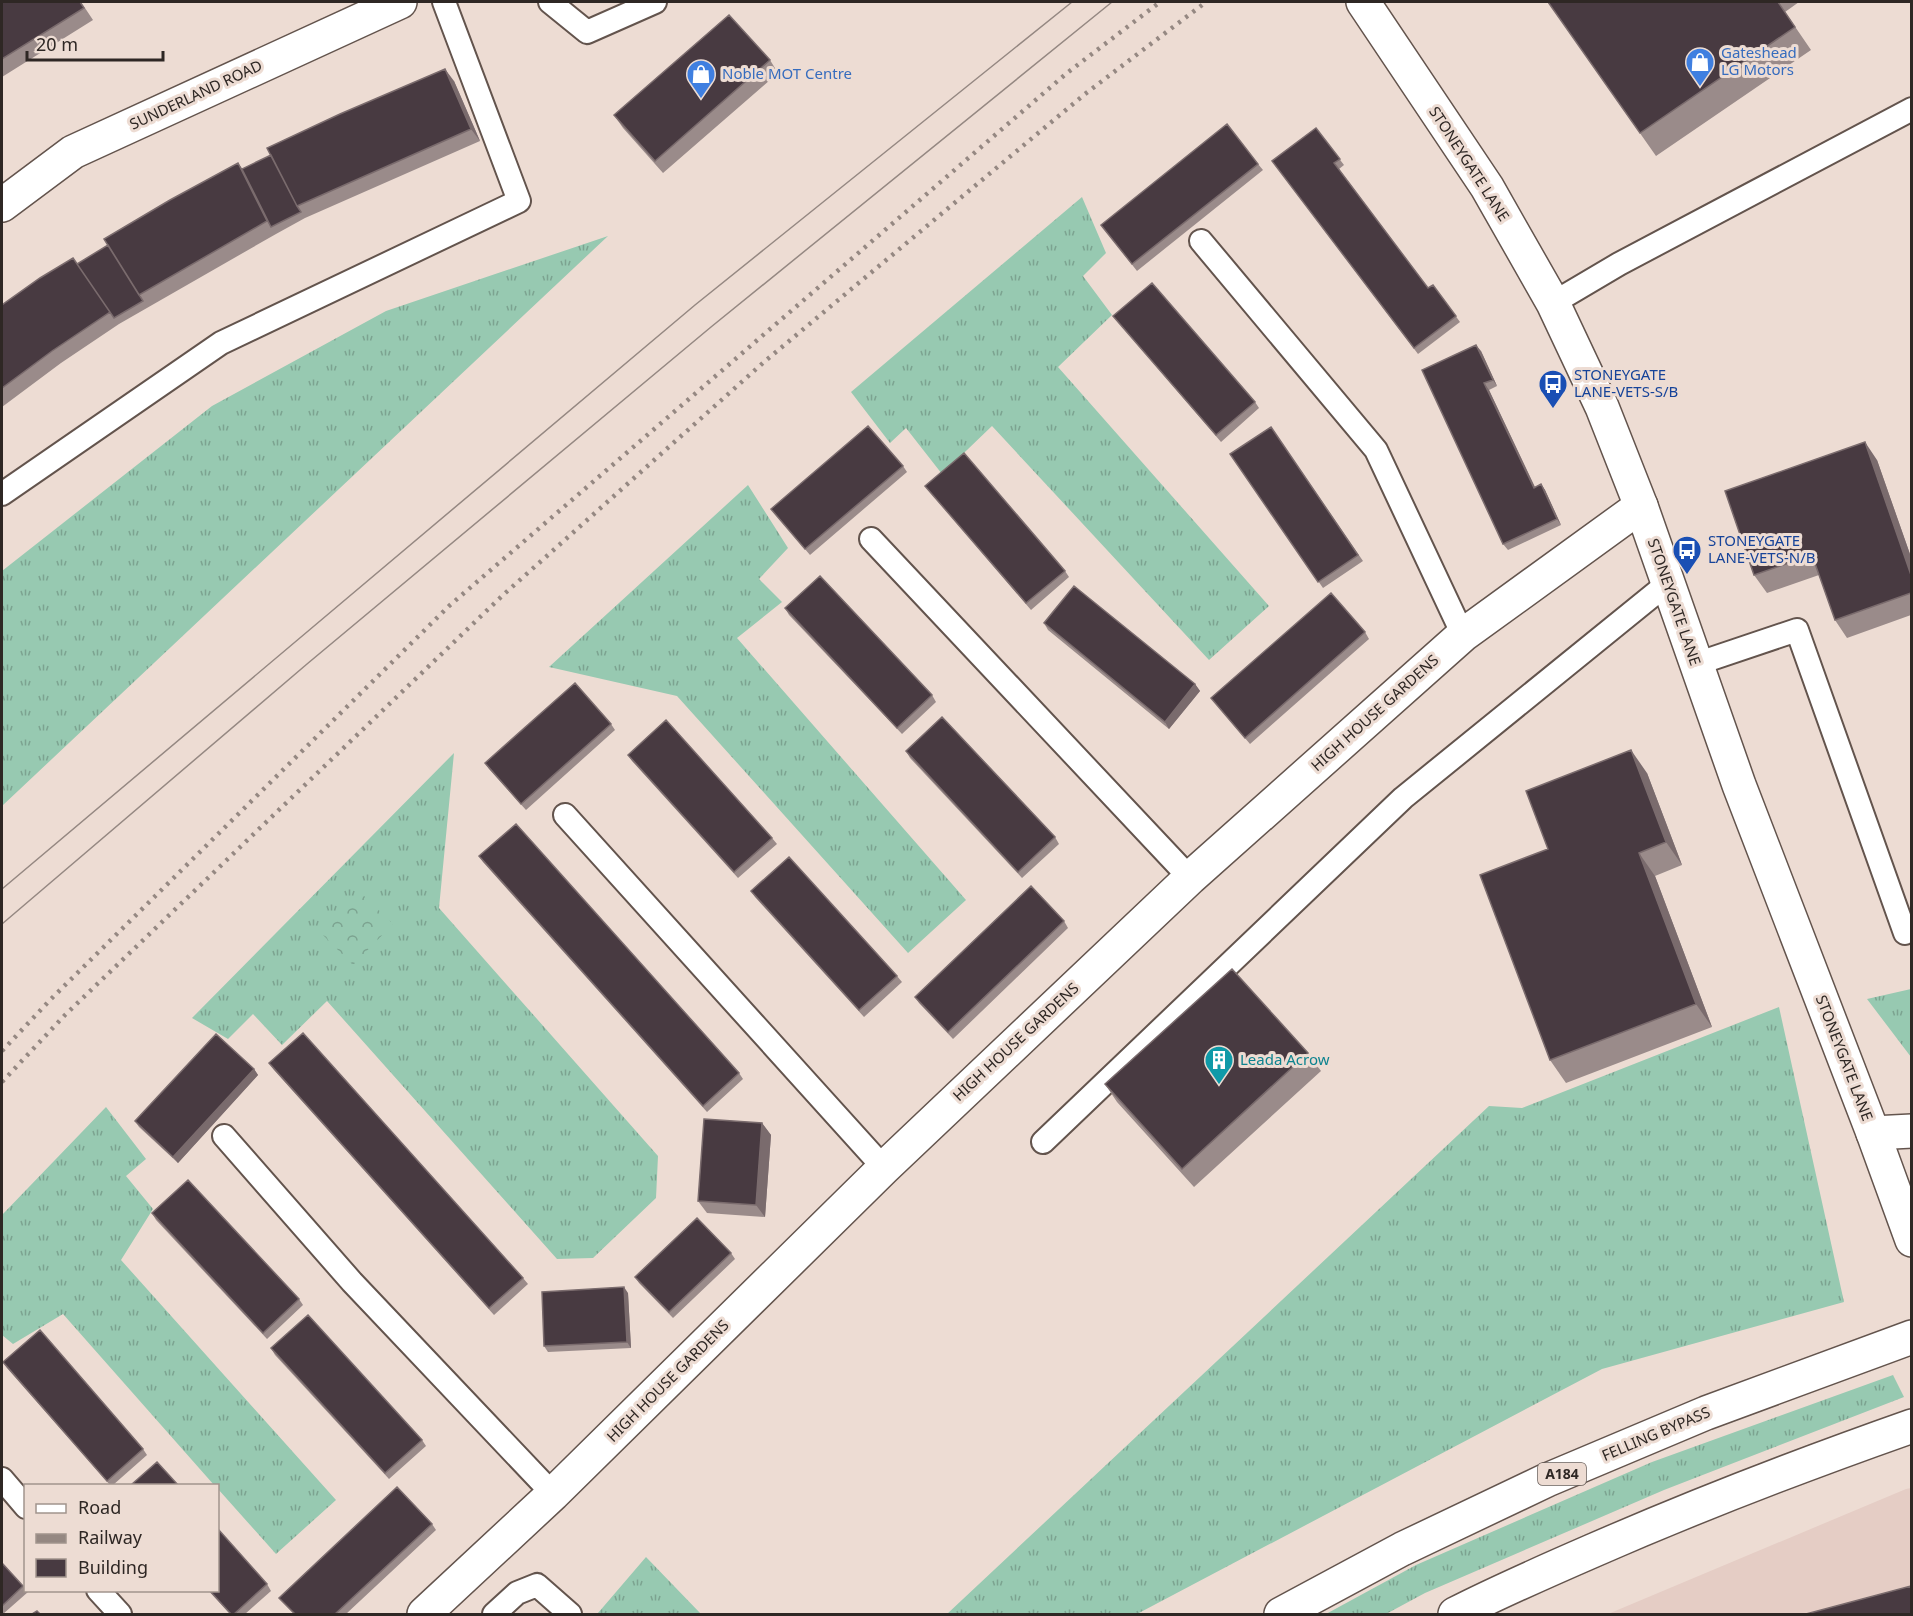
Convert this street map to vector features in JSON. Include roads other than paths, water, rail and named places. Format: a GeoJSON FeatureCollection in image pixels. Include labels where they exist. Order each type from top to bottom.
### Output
{"type":"FeatureCollection","features":[{"type":"Feature","properties":{"kind":"main road","name":"SUNDERLAND ROAD"},"geometry":{"type":"LineString","coordinates":[[2,205],[73,152],[400,2]]}},
{"type":"Feature","properties":{"kind":"main road","name":"STONEYGATE LANE"},"geometry":{"type":"LineString","coordinates":[[1363,2],[1487,187],[1553,303],[1602,407],[1641,506],[1739,785],[1873,1133],[1911,1240]]}},
{"type":"Feature","properties":{"kind":"main road","name":"HIGH HOUSE GARDENS"},"geometry":{"type":"LineString","coordinates":[[424,1614],[553,1494],[884,1168],[1190,878],[1463,635],[1641,506]]}},
{"type":"Feature","properties":{"kind":"main road"},"geometry":{"type":"LineString","coordinates":[[1873,1133],[1911,1131]]}},
{"type":"Feature","properties":{"kind":"main road","name":"FELLING BYPASS"},"geometry":{"type":"LineString","coordinates":[[1281,1614],[1402,1549],[1547,1480],[1706,1413],[1911,1337]]}},
{"type":"Feature","properties":{"kind":"main road"},"geometry":{"type":"LineString","coordinates":[[1455,1614],[1494,1594],[1633,1533],[1767,1479],[1898,1431]]}},
{"type":"Feature","properties":{"kind":"main road"},"geometry":{"type":"LineString","coordinates":[[1466,1614],[1494,1594]]}},
{"type":"Feature","properties":{"kind":"lane"},"geometry":{"type":"LineString","coordinates":[[2,494],[221,343],[519,201],[444,2]]}},
{"type":"Feature","properties":{"kind":"lane"},"geometry":{"type":"LineString","coordinates":[[550,2],[587,32],[655,2]]}},
{"type":"Feature","properties":{"kind":"lane"},"geometry":{"type":"LineString","coordinates":[[1553,303],[1619,264],[1911,109]]}},
{"type":"Feature","properties":{"kind":"lane"},"geometry":{"type":"LineString","coordinates":[[1201,241],[1376,450],[1463,635]]}},
{"type":"Feature","properties":{"kind":"lane"},"geometry":{"type":"LineString","coordinates":[[871,540],[1190,878]]}},
{"type":"Feature","properties":{"kind":"lane"},"geometry":{"type":"LineString","coordinates":[[1043,1142],[1403,798],[1668,583]]}},
{"type":"Feature","properties":{"kind":"lane"},"geometry":{"type":"LineString","coordinates":[[1696,664],[1797,630],[1905,933]]}},
{"type":"Feature","properties":{"kind":"lane"},"geometry":{"type":"LineString","coordinates":[[564,815],[884,1168]]}},
{"type":"Feature","properties":{"kind":"lane"},"geometry":{"type":"LineString","coordinates":[[224,1136],[352,1282],[553,1494]]}},
{"type":"Feature","properties":{"kind":"lane"},"geometry":{"type":"LineString","coordinates":[[2,1479],[24,1505]]}},
{"type":"Feature","properties":{"kind":"lane"},"geometry":{"type":"LineString","coordinates":[[494,1614],[517,1593],[537,1585],[570,1614]]}},
{"type":"Feature","properties":{"kind":"lane"},"geometry":{"type":"LineString","coordinates":[[100,1592],[120,1614]]}},
{"type":"Feature","properties":{"kind":"tram line"},"geometry":{"type":"LineString","coordinates":[[2,889],[695,305],[1072,2]]}},
{"type":"Feature","properties":{"kind":"tram line"},"geometry":{"type":"LineString","coordinates":[[2,924],[307,664],[711,327],[1112,2]]}},
{"type":"Feature","properties":{"kind":"railway"},"geometry":{"type":"LineString","coordinates":[[2,1051],[51,999],[449,606],[1067,73],[1160,2]]}},
{"type":"Feature","properties":{"kind":"railway"},"geometry":{"type":"LineString","coordinates":[[2,1082],[65,1015],[502,596],[764,362],[1085,94],[1206,2]]}},
{"type":"Feature","properties":{"kind":"place","name":"Gateshead LG Motors"},"geometry":{"type":"Point","coordinates":[1700,88]}},
{"type":"Feature","properties":{"kind":"place","name":"Noble MOT Centre"},"geometry":{"type":"Point","coordinates":[701,100]}},
{"type":"Feature","properties":{"kind":"place","name":"STONEYGATE LANE-VETS-S/B"},"geometry":{"type":"Point","coordinates":[1553,410]}},
{"type":"Feature","properties":{"kind":"place","name":"STONEYGATE LANE-VETS-N/B"},"geometry":{"type":"Point","coordinates":[1687,576]}},
{"type":"Feature","properties":{"kind":"place","name":"Leada Acrow"},"geometry":{"type":"Point","coordinates":[1219,1086]}}]}
